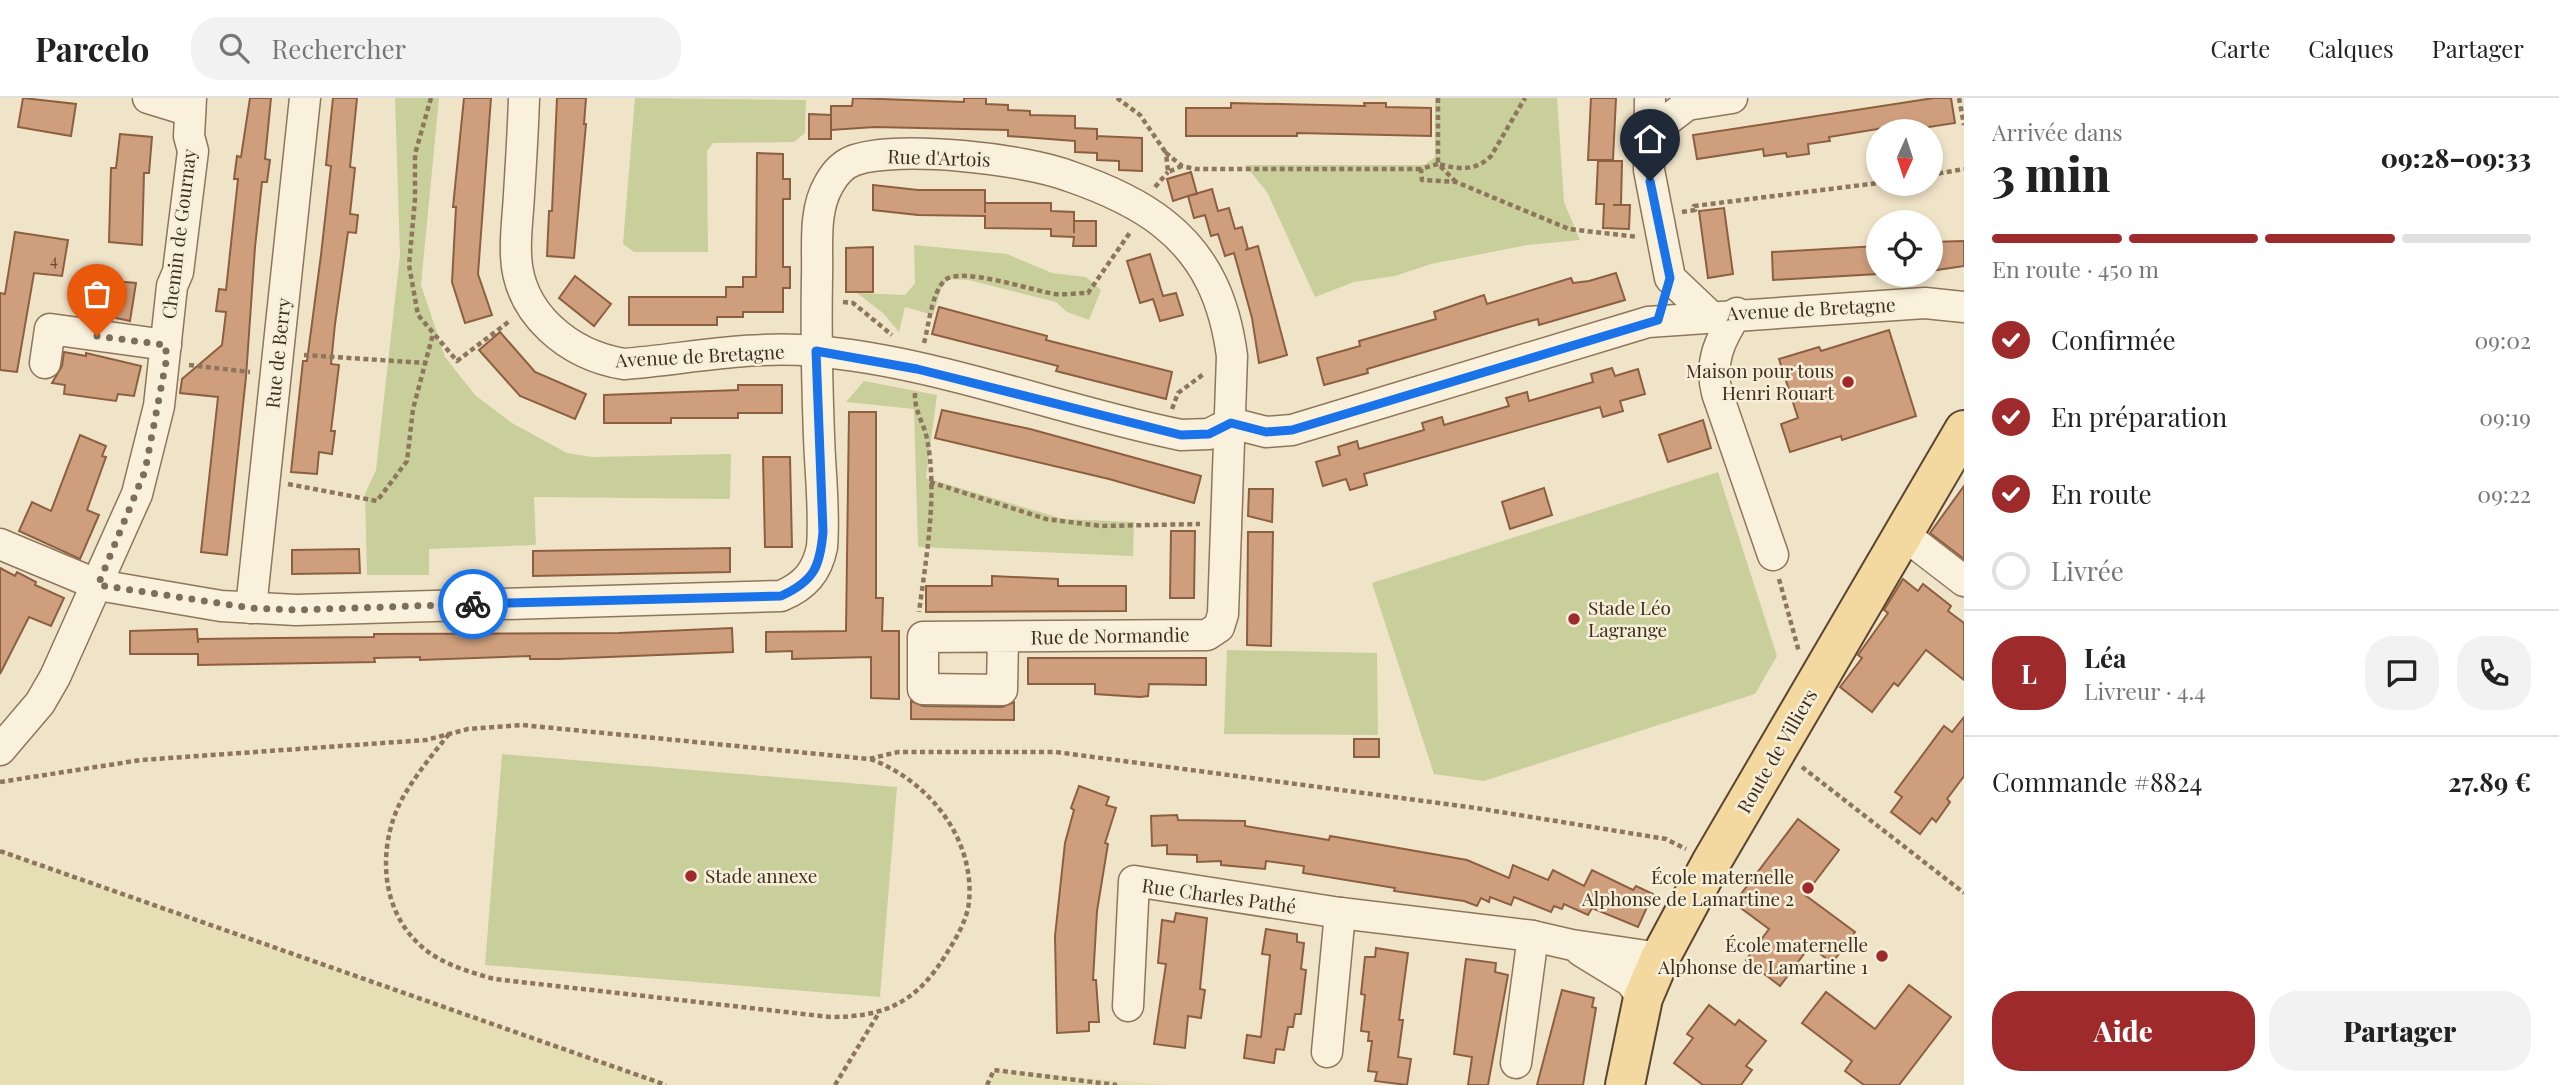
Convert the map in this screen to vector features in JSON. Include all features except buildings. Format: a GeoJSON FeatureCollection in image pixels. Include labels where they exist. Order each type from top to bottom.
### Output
{"type":"FeatureCollection","features":[{"type":"Feature","properties":{"kind":"main road","name":"Route de Villiers"},"geometry":{"type":"LineString","coordinates":[[1625,1085],[1643,999],[1660,957],[1712,861],[1964,430]]}},
{"type":"Feature","properties":{"kind":"street"},"geometry":{"type":"LineString","coordinates":[[148,98],[190,105]]}},
{"type":"Feature","properties":{"kind":"street","name":"Rue de Berry"},"geometry":{"type":"LineString","coordinates":[[251,608],[305,98]]}},
{"type":"Feature","properties":{"kind":"street","name":"Avenue de Bretagne"},"geometry":{"type":"LineString","coordinates":[[524,98],[516,256],[522,288],[530,306],[575,349],[600,360],[624,364],[682,357],[816,351],[917,369],[1181,435],[1209,434],[1231,423],[1266,432],[1292,430],[1658,320],[1925,303],[1964,307]]}},
{"type":"Feature","properties":{"kind":"street"},"geometry":{"type":"LineString","coordinates":[[1650,98],[1649,170],[1670,278],[1658,320]]}},
{"type":"Feature","properties":{"kind":"street"},"geometry":{"type":"LineString","coordinates":[[1650,133],[1682,102],[1732,98]]}},
{"type":"Feature","properties":{"kind":"street","name":"Chemin de Gournay"},"geometry":{"type":"LineString","coordinates":[[0,750],[40,703],[98,585],[145,471],[166,353],[193,151],[189,136],[190,105]]}},
{"type":"Feature","properties":{"kind":"street","name":"Rue d'Artois"},"geometry":{"type":"LineString","coordinates":[[0,544],[98,585],[251,608],[296,610],[781,596],[803,586],[812,574],[822,547],[816,351],[818,209],[838,169],[853,160],[872,156],[976,156],[1019,164],[1069,176],[1164,224],[1188,248],[1212,279],[1227,316],[1232,356],[1231,423]]}},
{"type":"Feature","properties":{"kind":"street"},"geometry":{"type":"LineString","coordinates":[[1670,278],[1723,314],[1723,334],[1712,370],[1717,393],[1773,555]]}},
{"type":"Feature","properties":{"kind":"street"},"geometry":{"type":"LineString","coordinates":[[45,363],[50,329],[166,353]]}},
{"type":"Feature","properties":{"kind":"street","name":"Rue de Normandie"},"geometry":{"type":"LineString","coordinates":[[1003,637],[1002,690],[923,688],[923,637],[1207,635],[1219,627],[1223,614],[1231,423]]}},
{"type":"Feature","properties":{"kind":"street"},"geometry":{"type":"LineString","coordinates":[[1903,534],[1964,581]]}},
{"type":"Feature","properties":{"kind":"street","name":"Rue Charles Pathé"},"geometry":{"type":"LineString","coordinates":[[1128,1006],[1134,881],[1340,913],[1532,936],[1572,946]]}},
{"type":"Feature","properties":{"kind":"street"},"geometry":{"type":"LineString","coordinates":[[1327,1052],[1340,913]]}},
{"type":"Feature","properties":{"kind":"street"},"geometry":{"type":"LineString","coordinates":[[1516,1063],[1532,936]]}},
{"type":"Feature","properties":{"kind":"street"},"geometry":{"type":"LineString","coordinates":[[1572,946],[1660,957]]}},
{"type":"Feature","properties":{"kind":"street"},"geometry":{"type":"LineString","coordinates":[[1572,946],[1630,981],[1643,999]]}},
{"type":"Feature","properties":{"kind":"path"},"geometry":{"type":"LineString","coordinates":[[431,98],[415,154],[415,199],[409,265],[418,315],[457,361],[530,306]]}},
{"type":"Feature","properties":{"kind":"path"},"geometry":{"type":"LineString","coordinates":[[1116,98],[1140,115],[1166,153],[1182,166]]}},
{"type":"Feature","properties":{"kind":"path"},"geometry":{"type":"LineString","coordinates":[[1438,98],[1438,164],[1456,182]]}},
{"type":"Feature","properties":{"kind":"path"},"geometry":{"type":"LineString","coordinates":[[1166,153],[1168,172],[1182,166],[1218,169],[1421,169],[1438,164],[1463,170],[1484,163],[1525,98]]}},
{"type":"Feature","properties":{"kind":"path"},"geometry":{"type":"LineString","coordinates":[[1959,98],[1964,125]]}},
{"type":"Feature","properties":{"kind":"path"},"geometry":{"type":"LineString","coordinates":[[1421,169],[1422,180],[1456,182],[1569,229],[1660,228],[1695,210],[1694,206],[1866,184]]}},
{"type":"Feature","properties":{"kind":"path"},"geometry":{"type":"LineString","coordinates":[[1943,173],[1964,169]]}},
{"type":"Feature","properties":{"kind":"path"},"geometry":{"type":"LineString","coordinates":[[923,637],[919,613],[927,552],[930,482],[927,439],[914,405],[917,369],[938,291],[945,280],[955,275],[972,276],[1058,294],[1088,293],[1144,212]]}},
{"type":"Feature","properties":{"kind":"path"},"geometry":{"type":"LineString","coordinates":[[817,300],[853,303],[902,344],[917,369]]}},
{"type":"Feature","properties":{"kind":"path"},"geometry":{"type":"LineString","coordinates":[[264,480],[377,501],[407,461],[413,409],[433,333]]}},
{"type":"Feature","properties":{"kind":"path"},"geometry":{"type":"LineString","coordinates":[[166,353],[277,364],[425,363]]}},
{"type":"Feature","properties":{"kind":"path"},"geometry":{"type":"LineString","coordinates":[[1166,432],[1178,393],[1189,382],[1232,356]]}},
{"type":"Feature","properties":{"kind":"path"},"geometry":{"type":"LineString","coordinates":[[930,482],[1046,519],[1101,526],[1225,524]]}},
{"type":"Feature","properties":{"kind":"path"},"geometry":{"type":"LineString","coordinates":[[1773,555],[1810,695]]}},
{"type":"Feature","properties":{"kind":"path"},"geometry":{"type":"LineString","coordinates":[[0,782],[141,760],[414,741],[468,729],[522,726],[869,759],[902,773],[934,801],[964,852],[969,904],[960,929],[932,978],[913,996],[881,1011],[860,1017],[830,1017],[526,985],[458,968],[414,940],[400,920],[391,900],[385,859],[391,829],[402,800],[424,765],[449,734]]}},
{"type":"Feature","properties":{"kind":"path"},"geometry":{"type":"LineString","coordinates":[[1778,748],[1964,893]]}},
{"type":"Feature","properties":{"kind":"path"},"geometry":{"type":"LineString","coordinates":[[869,759],[898,752],[1056,751],[1476,808],[1666,839],[1712,861]]}},
{"type":"Feature","properties":{"kind":"path"},"geometry":{"type":"LineString","coordinates":[[0,850],[666,1085]]}},
{"type":"Feature","properties":{"kind":"path"},"geometry":{"type":"LineString","coordinates":[[835,1085],[881,1011]]}},
{"type":"Feature","properties":{"kind":"path"},"geometry":{"type":"LineString","coordinates":[[987,1085],[994,1070],[1116,1085]]}},
{"type":"Feature","properties":{"kind":"shaded area"},"geometry":{"type":"Polygon","coordinates":[[[0,851],[666,1085],[0,1085],[0,851]]]}},
{"type":"Feature","properties":{"kind":"shaded area"},"geometry":{"type":"Polygon","coordinates":[[[994,1070],[1170,1085],[987,1085],[994,1070]]]}},
{"type":"Feature","properties":{"kind":"green space"},"geometry":{"type":"Polygon","coordinates":[[[395,98],[439,98],[421,285],[445,357],[475,395],[512,423],[567,453],[592,457],[731,454],[730,499],[534,497],[536,545],[429,549],[429,575],[367,575],[365,494],[376,470],[400,255],[395,98]]]}},
{"type":"Feature","properties":{"kind":"green space"},"geometry":{"type":"Polygon","coordinates":[[[635,98],[806,100],[805,133],[794,142],[713,143],[707,151],[708,252],[634,252],[623,244],[635,98]]]}},
{"type":"Feature","properties":{"kind":"green space"},"geometry":{"type":"Polygon","coordinates":[[[1435,98],[1557,98],[1564,202],[1580,240],[1527,245],[1431,264],[1395,276],[1354,282],[1315,297],[1267,192],[1245,165],[1424,165],[1435,157],[1435,98]]]}},
{"type":"Feature","properties":{"kind":"green space"},"geometry":{"type":"Polygon","coordinates":[[[914,245],[1007,254],[1052,273],[1086,277],[1101,290],[1089,320],[1067,312],[1056,302],[969,280],[949,279],[942,286],[933,315],[905,307],[899,332],[883,313],[857,293],[905,295],[915,283],[914,245]]]}},
{"type":"Feature","properties":{"kind":"green space"},"geometry":{"type":"Polygon","coordinates":[[[864,381],[937,395],[926,478],[1063,519],[1134,522],[1133,556],[918,547],[914,409],[846,402],[864,381]]]}},
{"type":"Feature","properties":{"kind":"green space","name":"Stade Léo Lagrange"},"geometry":{"type":"Polygon","coordinates":[[[1718,472],[1777,656],[1755,694],[1484,781],[1434,774],[1372,583],[1718,472]]]}},
{"type":"Feature","properties":{"kind":"green space"},"geometry":{"type":"Polygon","coordinates":[[[1227,650],[1377,653],[1378,735],[1224,734],[1227,650]]]}},
{"type":"Feature","properties":{"kind":"green space","name":"Stade annexe"},"geometry":{"type":"Polygon","coordinates":[[[502,754],[897,787],[880,997],[485,965],[502,754]]]}},
{"type":"Feature","properties":{"kind":"way so far"},"geometry":{"type":"LineString","coordinates":[[97,336],[166,345],[159,407],[145,471],[98,585],[221,606],[251,608],[296,610],[473,604]]}},
{"type":"Feature","properties":{"kind":"place","name":"Maison pour tous Henri Rouart"},"geometry":{"type":"Point","coordinates":[1848,382]}},
{"type":"Feature","properties":{"kind":"place","name":"Stade Léo Lagrange"},"geometry":{"type":"Point","coordinates":[1574,619]}},
{"type":"Feature","properties":{"kind":"place","name":"Stade annexe"},"geometry":{"type":"Point","coordinates":[691,876]}},
{"type":"Feature","properties":{"kind":"place","name":"École maternelle Alphonse de Lamartine 2"},"geometry":{"type":"Point","coordinates":[1808,888]}},
{"type":"Feature","properties":{"kind":"place","name":"École maternelle Alphonse de Lamartine 1"},"geometry":{"type":"Point","coordinates":[1882,956]}},
{"type":"Feature","properties":{"kind":"route"},"geometry":{"type":"LineString","coordinates":[[473,604],[781,596],[803,586],[819,561],[823,532],[816,351],[891,363],[1181,435],[1209,434],[1231,423],[1266,432],[1292,430],[1647,321],[1658,320],[1670,278],[1650,181]]}}]}
